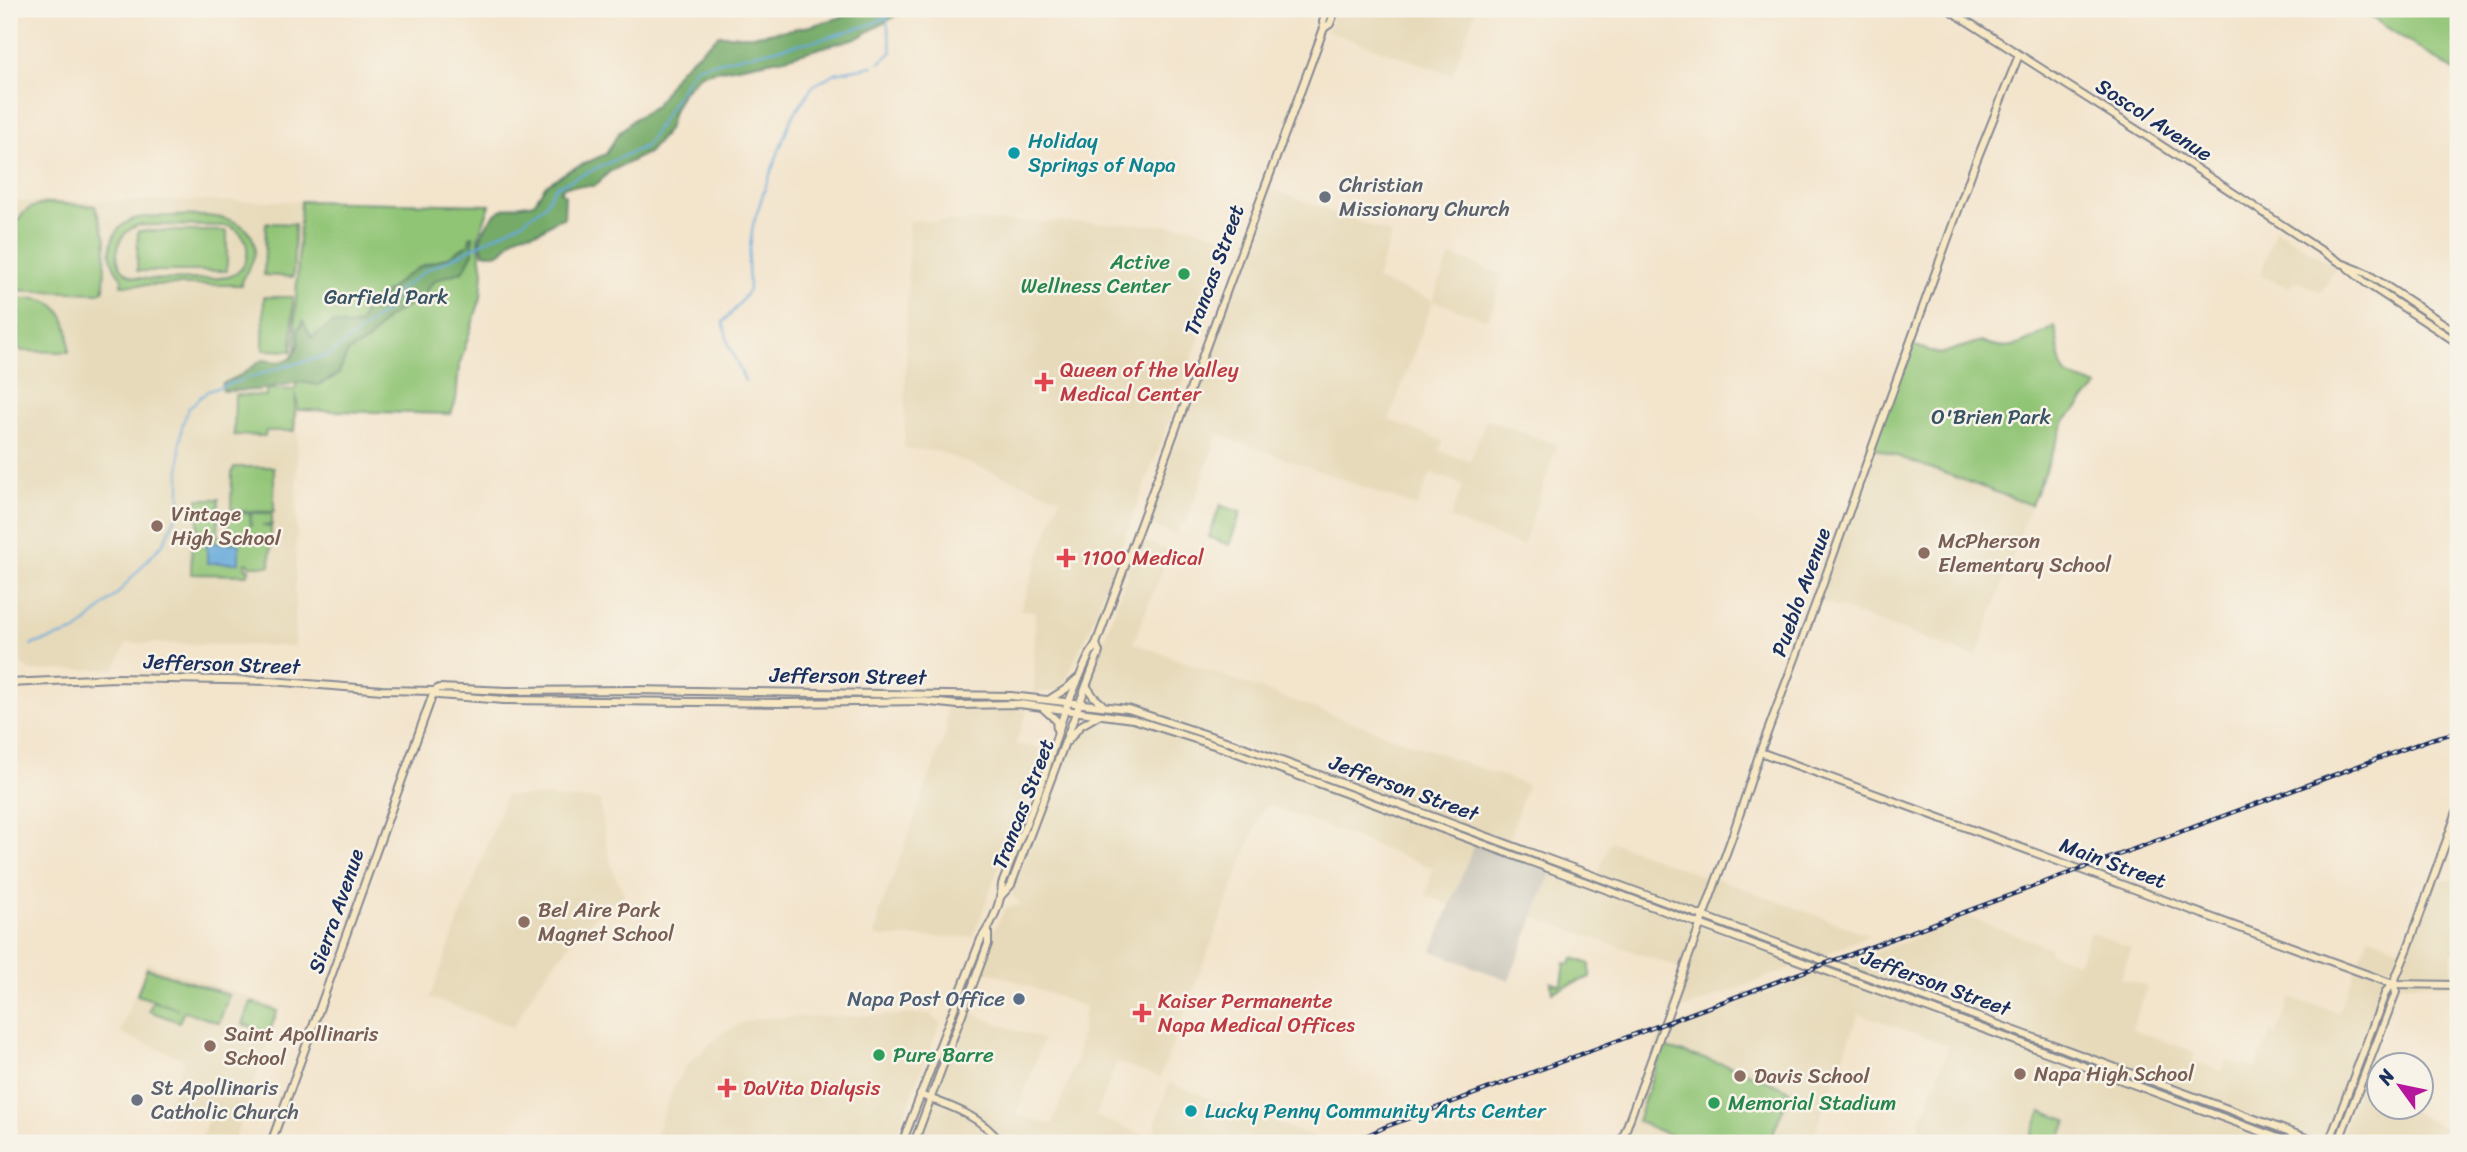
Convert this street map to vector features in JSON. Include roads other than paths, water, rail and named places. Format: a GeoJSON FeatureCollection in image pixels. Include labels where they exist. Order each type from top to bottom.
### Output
{"type":"FeatureCollection","features":[{"type":"Feature","properties":{"kind":"main road","name":"Trancas Street"},"geometry":{"type":"LineString","coordinates":[[903,1143],[981,939],[988,929],[1001,896],[1002,884],[1042,783],[1065,710],[1096,643],[1324,28],[1327,9]]}},
{"type":"Feature","properties":{"kind":"main road","name":"Trancas Street"},"geometry":{"type":"LineString","coordinates":[[1324,28],[1330,24],[1336,9]]}},
{"type":"Feature","properties":{"kind":"main road","name":"Soscol Avenue"},"geometry":{"type":"LineString","coordinates":[[1948,9],[2341,263],[2366,283],[2458,343]]}},
{"type":"Feature","properties":{"kind":"main road","name":"Pueblo Avenue"},"geometry":{"type":"LineString","coordinates":[[1620,1143],[1973,169],[2018,55]]}},
{"type":"Feature","properties":{"kind":"main road","name":"Soscol Avenue"},"geometry":{"type":"LineString","coordinates":[[2341,263],[2366,273],[2458,333]]}},
{"type":"Feature","properties":{"kind":"main road"},"geometry":{"type":"LineString","coordinates":[[9,592],[9,708]]}},
{"type":"Feature","properties":{"kind":"main road","name":"Trancas Street"},"geometry":{"type":"LineString","coordinates":[[1001,896],[1011,885],[1082,702],[1099,652],[1096,643]]}},
{"type":"Feature","properties":{"kind":"main road"},"geometry":{"type":"LineString","coordinates":[[1050,699],[1081,675]]}},
{"type":"Feature","properties":{"kind":"main road","name":"Jefferson Street"},"geometry":{"type":"LineString","coordinates":[[10,683],[115,678],[271,681],[382,691],[434,691],[439,688],[507,691],[923,694],[1050,699],[1128,709],[1229,741],[2320,1143]]}},
{"type":"Feature","properties":{"kind":"main road"},"geometry":{"type":"LineString","coordinates":[[1087,687],[1103,705]]}},
{"type":"Feature","properties":{"kind":"main road","name":"Jefferson Street"},"geometry":{"type":"LineString","coordinates":[[434,691],[438,695],[504,700],[814,703],[921,701],[958,705],[1018,704],[1133,719],[1198,739],[2292,1143]]}},
{"type":"Feature","properties":{"kind":"main road","name":"Sierra Avenue"},"geometry":{"type":"LineString","coordinates":[[271,1143],[434,691]]}},
{"type":"Feature","properties":{"kind":"main road"},"geometry":{"type":"LineString","coordinates":[[1042,707],[1056,720],[1057,736]]}},
{"type":"Feature","properties":{"kind":"main road"},"geometry":{"type":"LineString","coordinates":[[1063,747],[1080,726],[1100,715]]}},
{"type":"Feature","properties":{"kind":"main road","name":"Main Street"},"geometry":{"type":"LineString","coordinates":[[1760,752],[2393,984],[2458,985]]}},
{"type":"Feature","properties":{"kind":"main road"},"geometry":{"type":"LineString","coordinates":[[1038,814],[1035,810],[1044,787],[1042,783]]}},
{"type":"Feature","properties":{"kind":"main road"},"geometry":{"type":"LineString","coordinates":[[2329,1143],[2386,991],[2393,984],[2458,809]]}},
{"type":"Feature","properties":{"kind":"main road"},"geometry":{"type":"LineString","coordinates":[[1027,841],[1031,819],[1029,813]]}},
{"type":"Feature","properties":{"kind":"main road","name":"Trancas Street"},"geometry":{"type":"LineString","coordinates":[[914,1143],[988,944],[988,929]]}},
{"type":"Feature","properties":{"kind":"main road"},"geometry":{"type":"LineString","coordinates":[[966,1004],[964,999],[968,975]]}},
{"type":"Feature","properties":{"kind":"main road"},"geometry":{"type":"LineString","coordinates":[[2338,1143],[2396,992],[2393,984]]}},
{"type":"Feature","properties":{"kind":"main road"},"geometry":{"type":"LineString","coordinates":[[920,1095],[972,1116],[1001,1143]]}},
{"type":"Feature","properties":{"kind":"water"},"geometry":{"type":"Polygon","coordinates":[[[207,543],[239,543],[239,563],[207,563],[207,543]]]}},
{"type":"Feature","properties":{"kind":"waterway"},"geometry":{"type":"LineString","coordinates":[[31,645],[77,631],[118,593],[164,542],[180,508],[182,426],[188,409],[208,391],[330,355],[387,310],[396,292],[428,269],[524,221],[545,205],[555,187],[646,146],[695,67],[826,38],[872,24],[900,9]]}},
{"type":"Feature","properties":{"kind":"waterway"},"geometry":{"type":"LineString","coordinates":[[879,63],[892,52],[886,16]]}},
{"type":"Feature","properties":{"kind":"waterway"},"geometry":{"type":"LineString","coordinates":[[745,381],[729,345],[723,322],[749,290],[748,263],[753,225],[791,119],[813,86],[835,73],[873,66]]}},
{"type":"Feature","properties":{"kind":"railway"},"geometry":{"type":"LineString","coordinates":[[1351,1143],[1385,1127],[2431,739],[2458,732]]}},
{"type":"Feature","properties":{"kind":"place","name":"Holiday Springs of Napa"},"geometry":{"type":"Point","coordinates":[1014,153]}},
{"type":"Feature","properties":{"kind":"place","name":"Christian Missionary Church"},"geometry":{"type":"Point","coordinates":[1325,197]}},
{"type":"Feature","properties":{"kind":"place","name":"Active Wellness Center"},"geometry":{"type":"Point","coordinates":[1184,274]}},
{"type":"Feature","properties":{"kind":"place","name":"Queen of the Valley Medical Center"},"geometry":{"type":"Point","coordinates":[1044,382]}},
{"type":"Feature","properties":{"kind":"place","name":"Vintage High School"},"geometry":{"type":"Point","coordinates":[157,526]}},
{"type":"Feature","properties":{"kind":"place","name":"McPherson Elementary School"},"geometry":{"type":"Point","coordinates":[1924,553]}},
{"type":"Feature","properties":{"kind":"place","name":"1100 Medical"},"geometry":{"type":"Point","coordinates":[1066,558]}},
{"type":"Feature","properties":{"kind":"place","name":"Bel Aire Park Magnet School"},"geometry":{"type":"Point","coordinates":[524,922]}},
{"type":"Feature","properties":{"kind":"place","name":"Napa Post Office"},"geometry":{"type":"Point","coordinates":[1019,999]}},
{"type":"Feature","properties":{"kind":"place","name":"Kaiser Permanente Napa Medical Offices"},"geometry":{"type":"Point","coordinates":[1142,1013]}},
{"type":"Feature","properties":{"kind":"place","name":"Saint Apollinaris School"},"geometry":{"type":"Point","coordinates":[210,1046]}},
{"type":"Feature","properties":{"kind":"place","name":"Pure Barre"},"geometry":{"type":"Point","coordinates":[879,1055]}},
{"type":"Feature","properties":{"kind":"place","name":"Napa High School"},"geometry":{"type":"Point","coordinates":[2020,1074]}},
{"type":"Feature","properties":{"kind":"place","name":"Davis School"},"geometry":{"type":"Point","coordinates":[1740,1076]}},
{"type":"Feature","properties":{"kind":"place","name":"DaVita Dialysis"},"geometry":{"type":"Point","coordinates":[727,1088]}},
{"type":"Feature","properties":{"kind":"place","name":"St Apollinaris Catholic Church"},"geometry":{"type":"Point","coordinates":[137,1100]}},
{"type":"Feature","properties":{"kind":"place","name":"Memorial Stadium"},"geometry":{"type":"Point","coordinates":[1714,1103]}},
{"type":"Feature","properties":{"kind":"place","name":"Lucky Penny Community Arts Center"},"geometry":{"type":"Point","coordinates":[1191,1111]}},
{"type":"Feature","properties":{"kind":"park label","name":"Garfield Park"},"geometry":{"type":"Point","coordinates":[386,297]}},
{"type":"Feature","properties":{"kind":"park label","name":"O'Brien Park"},"geometry":{"type":"Point","coordinates":[1991,417]}}]}
